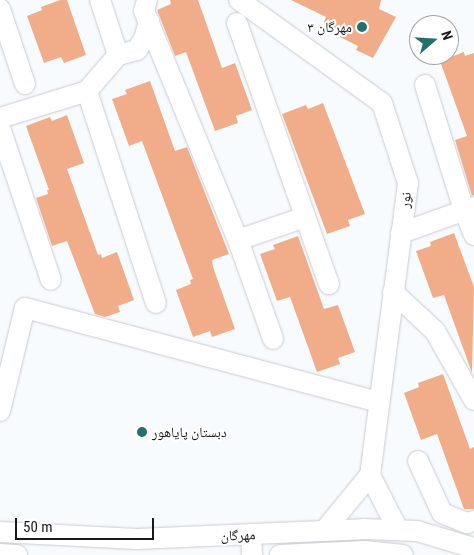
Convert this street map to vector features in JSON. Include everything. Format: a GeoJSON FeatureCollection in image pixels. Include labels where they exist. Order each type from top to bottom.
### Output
{"type":"FeatureCollection","features":[{"type":"Feature","properties":{"kind":"street"},"geometry":{"type":"LineString","coordinates":[[100,0],[118,55]]}},
{"type":"Feature","properties":{"kind":"street"},"geometry":{"type":"LineString","coordinates":[[148,0],[144,11],[238,240],[273,338]]}},
{"type":"Feature","properties":{"kind":"street","name":"نور"},"geometry":{"type":"LineString","coordinates":[[238,0],[382,103],[408,183],[370,475]]}},
{"type":"Feature","properties":{"kind":"street"},"geometry":{"type":"LineString","coordinates":[[0,9],[25,84]]}},
{"type":"Feature","properties":{"kind":"street"},"geometry":{"type":"LineString","coordinates":[[0,118],[87,92],[118,55],[137,50],[144,39],[148,21]]}},
{"type":"Feature","properties":{"kind":"street"},"geometry":{"type":"LineString","coordinates":[[237,23],[329,284]]}},
{"type":"Feature","properties":{"kind":"street"},"geometry":{"type":"LineString","coordinates":[[425,85],[469,209],[474,235]]}},
{"type":"Feature","properties":{"kind":"street"},"geometry":{"type":"LineString","coordinates":[[87,92],[156,303]]}},
{"type":"Feature","properties":{"kind":"street"},"geometry":{"type":"LineString","coordinates":[[0,128],[51,280]]}},
{"type":"Feature","properties":{"kind":"street"},"geometry":{"type":"LineString","coordinates":[[401,233],[469,209]]}},
{"type":"Feature","properties":{"kind":"street"},"geometry":{"type":"LineString","coordinates":[[238,240],[305,217]]}},
{"type":"Feature","properties":{"kind":"street"},"geometry":{"type":"LineString","coordinates":[[394,292],[435,331],[474,400]]}},
{"type":"Feature","properties":{"kind":"street"},"geometry":{"type":"LineString","coordinates":[[0,411],[25,308],[380,402]]}},
{"type":"Feature","properties":{"kind":"street"},"geometry":{"type":"LineString","coordinates":[[418,461],[442,513],[466,523],[474,521]]}},
{"type":"Feature","properties":{"kind":"street"},"geometry":{"type":"LineString","coordinates":[[324,531],[370,475],[398,530]]}},
{"type":"Feature","properties":{"kind":"street","name":"مهرگان"},"geometry":{"type":"LineString","coordinates":[[0,532],[137,539],[324,531],[398,530],[416,531],[474,548]]}},
{"type":"Feature","properties":{"kind":"street"},"geometry":{"type":"LineString","coordinates":[[252,534],[252,555]]}},
{"type":"Feature","properties":{"kind":"street"},"geometry":{"type":"LineString","coordinates":[[280,555],[365,553],[403,555]]}},
{"type":"Feature","properties":{"kind":"street"},"geometry":{"type":"LineString","coordinates":[[0,554],[17,555]]}},
{"type":"Feature","properties":{"kind":"building"},"geometry":{"type":"Polygon","coordinates":[[[60,0],[67,0],[86,55],[64,63],[61,57],[44,63],[27,16],[42,10],[41,7],[60,0]]]}},
{"type":"Feature","properties":{"kind":"building"},"geometry":{"type":"Polygon","coordinates":[[[170,0],[198,0],[222,68],[235,63],[252,110],[236,116],[238,123],[215,131],[186,52],[175,56],[157,10],[171,4],[170,0]]]}},
{"type":"Feature","properties":{"kind":"building","name":"مهرگان ۳"},"geometry":{"type":"Polygon","coordinates":[[[291,0],[381,0],[379,9],[396,17],[373,58],[356,50],[358,46],[340,37],[342,32],[324,22],[326,17],[291,0]]]}},
{"type":"Feature","properties":{"kind":"building"},"geometry":{"type":"Polygon","coordinates":[[[464,52],[465,56],[474,53],[474,195],[472,196],[455,140],[467,136],[441,65],[459,65],[459,54],[464,52]]]}},
{"type":"Feature","properties":{"kind":"building"},"geometry":{"type":"Polygon","coordinates":[[[150,81],[175,151],[187,147],[229,254],[212,260],[235,329],[212,337],[210,331],[193,337],[176,290],[191,284],[190,280],[193,279],[142,141],[129,146],[112,99],[127,94],[125,90],[150,81]]]}},
{"type":"Feature","properties":{"kind":"building"},"geometry":{"type":"Polygon","coordinates":[[[323,103],[365,214],[348,220],[350,226],[327,234],[282,114],[306,105],[308,109],[323,103]]]}},
{"type":"Feature","properties":{"kind":"building"},"geometry":{"type":"Polygon","coordinates":[[[67,115],[84,163],[67,169],[98,255],[101,254],[102,258],[117,252],[134,300],[118,306],[120,312],[105,317],[95,314],[67,241],[52,246],[36,198],[48,194],[47,190],[49,190],[26,126],[50,117],[52,121],[67,115]]]}},
{"type":"Feature","properties":{"kind":"building"},"geometry":{"type":"Polygon","coordinates":[[[454,233],[474,287],[472,373],[444,295],[433,298],[416,251],[431,246],[430,242],[454,233]]]}},
{"type":"Feature","properties":{"kind":"building"},"geometry":{"type":"Polygon","coordinates":[[[298,236],[324,309],[338,305],[355,352],[338,358],[340,364],[317,372],[290,297],[277,301],[260,254],[275,249],[273,245],[298,236]]]}},
{"type":"Feature","properties":{"kind":"building"},"geometry":{"type":"Polygon","coordinates":[[[443,374],[470,449],[474,447],[474,509],[464,509],[437,434],[421,440],[404,393],[419,387],[418,383],[443,374]]]}},
{"type":"Feature","properties":{"kind":"place","name":"مهرگان ۳"},"geometry":{"type":"Point","coordinates":[362,27]}},
{"type":"Feature","properties":{"kind":"place","name":"دبستان پایاهور"},"geometry":{"type":"Point","coordinates":[142,432]}}]}
